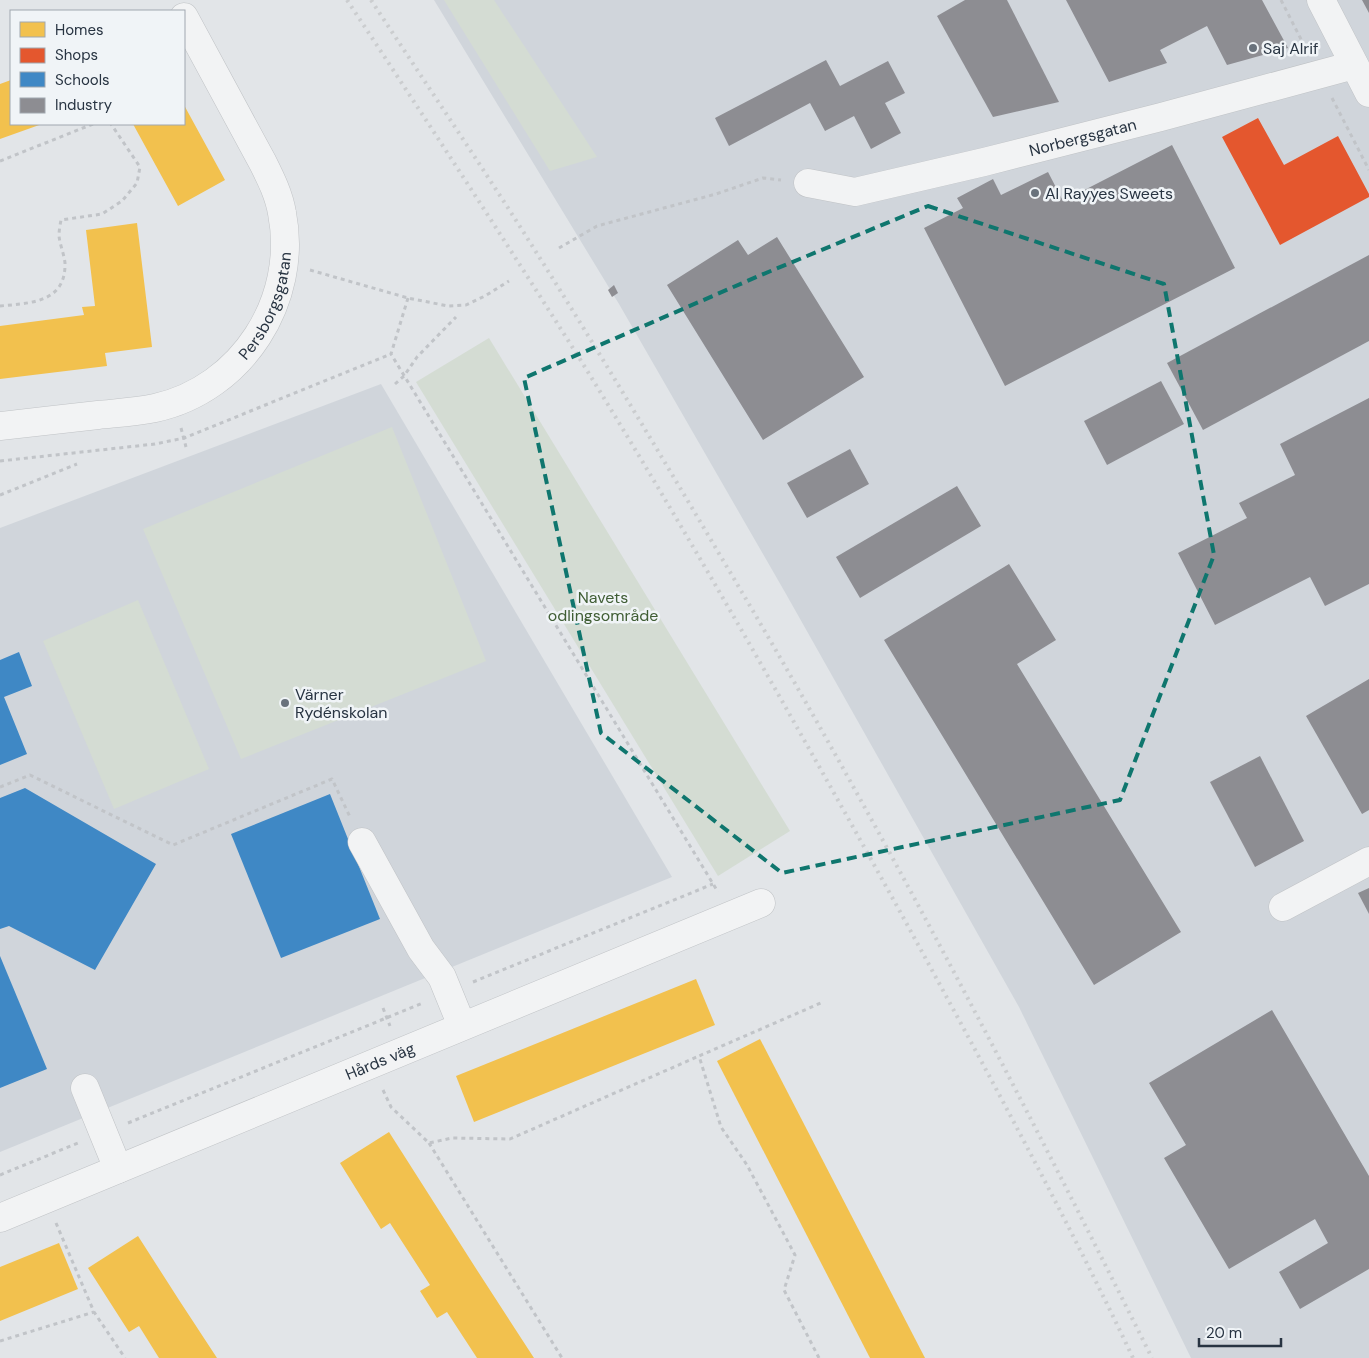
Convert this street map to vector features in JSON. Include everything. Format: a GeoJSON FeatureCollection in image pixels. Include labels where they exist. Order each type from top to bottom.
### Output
{"type":"FeatureCollection","features":[{"type":"Feature","properties":{"kind":"street"},"geometry":{"type":"LineString","coordinates":[[1320,0],[1369,93]]}},
{"type":"Feature","properties":{"kind":"street","name":"Persborgsgatan"},"geometry":{"type":"LineString","coordinates":[[0,426],[155,408],[198,392],[240,360],[258,337],[272,312],[281,284],[285,263],[282,212],[264,163],[185,19]]}},
{"type":"Feature","properties":{"kind":"street","name":"Norbergsgatan"},"geometry":{"type":"LineString","coordinates":[[808,183],[855,192],[993,160],[1354,65]]}},
{"type":"Feature","properties":{"kind":"street"},"geometry":{"type":"LineString","coordinates":[[362,842],[421,949],[442,977],[462,1026]]}},
{"type":"Feature","properties":{"kind":"street"},"geometry":{"type":"LineString","coordinates":[[1283,908],[1369,861]]}},
{"type":"Feature","properties":{"kind":"street","name":"Hårds väg"},"geometry":{"type":"LineString","coordinates":[[0,1218],[760,902]]}},
{"type":"Feature","properties":{"kind":"street"},"geometry":{"type":"LineString","coordinates":[[85,1088],[118,1169]]}},
{"type":"Feature","properties":{"kind":"path"},"geometry":{"type":"LineString","coordinates":[[1281,0],[1369,170]]}},
{"type":"Feature","properties":{"kind":"path"},"geometry":{"type":"LineString","coordinates":[[0,161],[90,125]]}},
{"type":"Feature","properties":{"kind":"path"},"geometry":{"type":"LineString","coordinates":[[0,306],[33,302],[53,294],[64,280],[65,261],[59,235],[61,220],[102,214],[122,201],[137,183],[140,167],[112,125]]}},
{"type":"Feature","properties":{"kind":"path"},"geometry":{"type":"LineString","coordinates":[[559,248],[597,226],[716,194],[764,178],[808,183]]}},
{"type":"Feature","properties":{"kind":"path"},"geometry":{"type":"LineString","coordinates":[[285,263],[408,298],[448,306],[466,304],[485,296],[509,281]]}},
{"type":"Feature","properties":{"kind":"path"},"geometry":{"type":"LineString","coordinates":[[408,298],[391,354],[731,914]]}},
{"type":"Feature","properties":{"kind":"path"},"geometry":{"type":"LineString","coordinates":[[395,384],[404,376],[417,357],[456,317]]}},
{"type":"Feature","properties":{"kind":"path"},"geometry":{"type":"LineString","coordinates":[[0,495],[77,464]]}},
{"type":"Feature","properties":{"kind":"path"},"geometry":{"type":"LineString","coordinates":[[0,787],[30,775],[173,845],[332,779],[362,842]]}},
{"type":"Feature","properties":{"kind":"path"},"geometry":{"type":"LineString","coordinates":[[0,1175],[713,884]]}},
{"type":"Feature","properties":{"kind":"path"},"geometry":{"type":"LineString","coordinates":[[429,1144],[452,1138],[510,1139],[823,1002]]}},
{"type":"Feature","properties":{"kind":"path"},"geometry":{"type":"LineString","coordinates":[[699,1056],[721,1127],[747,1165],[795,1255],[784,1290],[819,1358]]}},
{"type":"Feature","properties":{"kind":"path"},"geometry":{"type":"LineString","coordinates":[[382,1086],[391,1107],[429,1144],[562,1358]]}},
{"type":"Feature","properties":{"kind":"path"},"geometry":{"type":"LineString","coordinates":[[54,1219],[94,1312],[125,1358]]}},
{"type":"Feature","properties":{"kind":"path"},"geometry":{"type":"LineString","coordinates":[[0,1341],[94,1312]]}},
{"type":"Feature","properties":{"kind":"highlighted area"},"geometry":{"type":"Polygon","coordinates":[[[928,206],[1164,284],[1214,555],[1120,800],[782,873],[601,733],[524,378],[761,275],[928,206]]]}},
{"type":"Feature","properties":{"kind":"shaded area"},"geometry":{"type":"Polygon","coordinates":[[[434,0],[1369,0],[1369,1358],[1191,1358],[1019,1007],[786,594],[619,304],[434,0]]]}},
{"type":"Feature","properties":{"kind":"shaded area","name":"Värner Rydénskolan"},"geometry":{"type":"Polygon","coordinates":[[[381,384],[672,877],[0,1152],[0,528],[381,384]]]}},
{"type":"Feature","properties":{"kind":"green space"},"geometry":{"type":"Polygon","coordinates":[[[444,0],[494,0],[597,157],[550,171],[444,0]]]}},
{"type":"Feature","properties":{"kind":"green space","name":"Navets odlingsområde"},"geometry":{"type":"Polygon","coordinates":[[[489,338],[790,831],[718,876],[416,382],[489,338]]]}},
{"type":"Feature","properties":{"kind":"green space"},"geometry":{"type":"Polygon","coordinates":[[[392,427],[486,661],[241,759],[143,529],[392,427]]]}},
{"type":"Feature","properties":{"kind":"green space"},"geometry":{"type":"Polygon","coordinates":[[[138,600],[209,769],[114,809],[43,641],[138,600]]]}},
{"type":"Feature","properties":{"kind":"building: Homes"},"geometry":{"type":"Polygon","coordinates":[[[10,80],[10,125],[39,125],[0,139],[0,84],[10,80]]]}},
{"type":"Feature","properties":{"kind":"building: Homes"},"geometry":{"type":"Polygon","coordinates":[[[185,107],[225,180],[178,206],[134,125],[185,125],[185,107]]]}},
{"type":"Feature","properties":{"kind":"building: Homes"},"geometry":{"type":"Polygon","coordinates":[[[137,223],[152,347],[105,353],[107,366],[0,379],[0,326],[84,315],[82,307],[95,306],[86,230],[137,223]]]}},
{"type":"Feature","properties":{"kind":"building: Homes"},"geometry":{"type":"Polygon","coordinates":[[[696,979],[715,1025],[474,1122],[456,1076],[696,979]]]}},
{"type":"Feature","properties":{"kind":"building: Homes"},"geometry":{"type":"Polygon","coordinates":[[[760,1039],[925,1358],[870,1358],[717,1061],[760,1039]]]}},
{"type":"Feature","properties":{"kind":"building: Homes"},"geometry":{"type":"Polygon","coordinates":[[[389,1132],[534,1358],[477,1358],[447,1312],[437,1318],[420,1291],[430,1285],[390,1223],[381,1229],[340,1163],[389,1132]]]}},
{"type":"Feature","properties":{"kind":"building: Homes"},"geometry":{"type":"Polygon","coordinates":[[[138,1236],[217,1358],[159,1358],[139,1326],[129,1332],[88,1268],[138,1236]]]}},
{"type":"Feature","properties":{"kind":"building: Homes"},"geometry":{"type":"Polygon","coordinates":[[[59,1243],[78,1289],[0,1321],[0,1267],[59,1243]]]}},
{"type":"Feature","properties":{"kind":"building: Shops"},"geometry":{"type":"Polygon","coordinates":[[[1258,118],[1284,165],[1338,136],[1369,197],[1280,245],[1222,137],[1258,118]]]}},
{"type":"Feature","properties":{"kind":"building: Schools"},"geometry":{"type":"Polygon","coordinates":[[[19,652],[32,686],[4,697],[27,754],[0,765],[0,660],[19,652]]]}},
{"type":"Feature","properties":{"kind":"building: Schools"},"geometry":{"type":"Polygon","coordinates":[[[25,788],[156,864],[95,970],[9,926],[0,929],[0,798],[25,788]]]}},
{"type":"Feature","properties":{"kind":"building: Schools"},"geometry":{"type":"Polygon","coordinates":[[[330,794],[380,919],[281,958],[231,834],[330,794]]]}},
{"type":"Feature","properties":{"kind":"building: Schools"},"geometry":{"type":"Polygon","coordinates":[[[0,956],[47,1069],[0,1088],[0,956]]]}},
{"type":"Feature","properties":{"kind":"building: Industry"},"geometry":{"type":"Polygon","coordinates":[[[965,0],[1007,0],[1059,102],[993,117],[937,16],[965,0]]]}},
{"type":"Feature","properties":{"kind":"building: Industry"},"geometry":{"type":"Polygon","coordinates":[[[1066,0],[1262,0],[1288,48],[1227,65],[1207,26],[1160,50],[1167,63],[1109,82],[1066,0]]]}},
{"type":"Feature","properties":{"kind":"building: Industry"},"geometry":{"type":"Polygon","coordinates":[[[1362,0],[1369,0],[1369,13],[1362,0]]]}},
{"type":"Feature","properties":{"kind":"building: Industry"},"geometry":{"type":"Polygon","coordinates":[[[826,60],[840,86],[888,61],[905,93],[885,103],[901,133],[871,149],[854,116],[825,131],[810,103],[729,146],[715,118],[826,60]]]}},
{"type":"Feature","properties":{"kind":"building: Industry"},"geometry":{"type":"Polygon","coordinates":[[[1172,145],[1235,268],[1005,386],[924,228],[963,208],[957,198],[993,179],[1001,195],[1048,172],[1063,201],[1172,145]]]}},
{"type":"Feature","properties":{"kind":"building: Industry"},"geometry":{"type":"Polygon","coordinates":[[[777,237],[864,377],[763,440],[667,285],[738,240],[748,255],[777,237]]]}},
{"type":"Feature","properties":{"kind":"building: Industry"},"geometry":{"type":"Polygon","coordinates":[[[1369,255],[1369,341],[1203,430],[1167,363],[1369,255]]]}},
{"type":"Feature","properties":{"kind":"building: Industry"},"geometry":{"type":"Polygon","coordinates":[[[614,285],[618,293],[612,297],[608,290],[614,285]]]}},
{"type":"Feature","properties":{"kind":"building: Industry"},"geometry":{"type":"Polygon","coordinates":[[[1161,381],[1184,424],[1107,465],[1084,421],[1161,381]]]}},
{"type":"Feature","properties":{"kind":"building: Industry"},"geometry":{"type":"Polygon","coordinates":[[[1369,398],[1369,584],[1325,606],[1310,577],[1215,625],[1178,553],[1247,518],[1239,503],[1295,475],[1280,444],[1369,398]]]}},
{"type":"Feature","properties":{"kind":"building: Industry"},"geometry":{"type":"Polygon","coordinates":[[[850,449],[869,484],[807,518],[787,483],[850,449]]]}},
{"type":"Feature","properties":{"kind":"building: Industry"},"geometry":{"type":"Polygon","coordinates":[[[957,486],[981,526],[860,598],[836,557],[957,486]]]}},
{"type":"Feature","properties":{"kind":"building: Industry"},"geometry":{"type":"Polygon","coordinates":[[[1009,564],[1056,640],[1017,664],[1181,932],[1094,985],[884,640],[1009,564]]]}},
{"type":"Feature","properties":{"kind":"building: Industry"},"geometry":{"type":"Polygon","coordinates":[[[1369,679],[1369,810],[1362,814],[1306,716],[1369,679]]]}},
{"type":"Feature","properties":{"kind":"building: Industry"},"geometry":{"type":"Polygon","coordinates":[[[1260,756],[1304,841],[1255,867],[1210,782],[1260,756]]]}},
{"type":"Feature","properties":{"kind":"building: Industry"},"geometry":{"type":"Polygon","coordinates":[[[1369,888],[1369,914],[1358,893],[1369,888]]]}},
{"type":"Feature","properties":{"kind":"building: Industry"},"geometry":{"type":"Polygon","coordinates":[[[1272,1010],[1369,1176],[1369,1269],[1300,1309],[1279,1272],[1328,1243],[1315,1219],[1229,1269],[1164,1158],[1186,1145],[1149,1083],[1272,1010]]]}},
{"type":"Feature","properties":{"kind":"railway"},"geometry":{"type":"LineString","coordinates":[[347,0],[583,364],[666,501],[746,639],[903,917],[992,1081],[1078,1246],[1133,1358]]}},
{"type":"Feature","properties":{"kind":"railway"},"geometry":{"type":"LineString","coordinates":[[371,0],[566,299],[784,664],[947,958],[1051,1157],[1152,1358]]}},
{"type":"Feature","properties":{"kind":"place","name":"Saj Alrif"},"geometry":{"type":"Point","coordinates":[1253,48]}},
{"type":"Feature","properties":{"kind":"place","name":"Al Rayyes Sweets"},"geometry":{"type":"Point","coordinates":[1035,193]}},
{"type":"Feature","properties":{"kind":"place","name":"Värner Rydénskolan"},"geometry":{"type":"Point","coordinates":[285,703]}}]}
